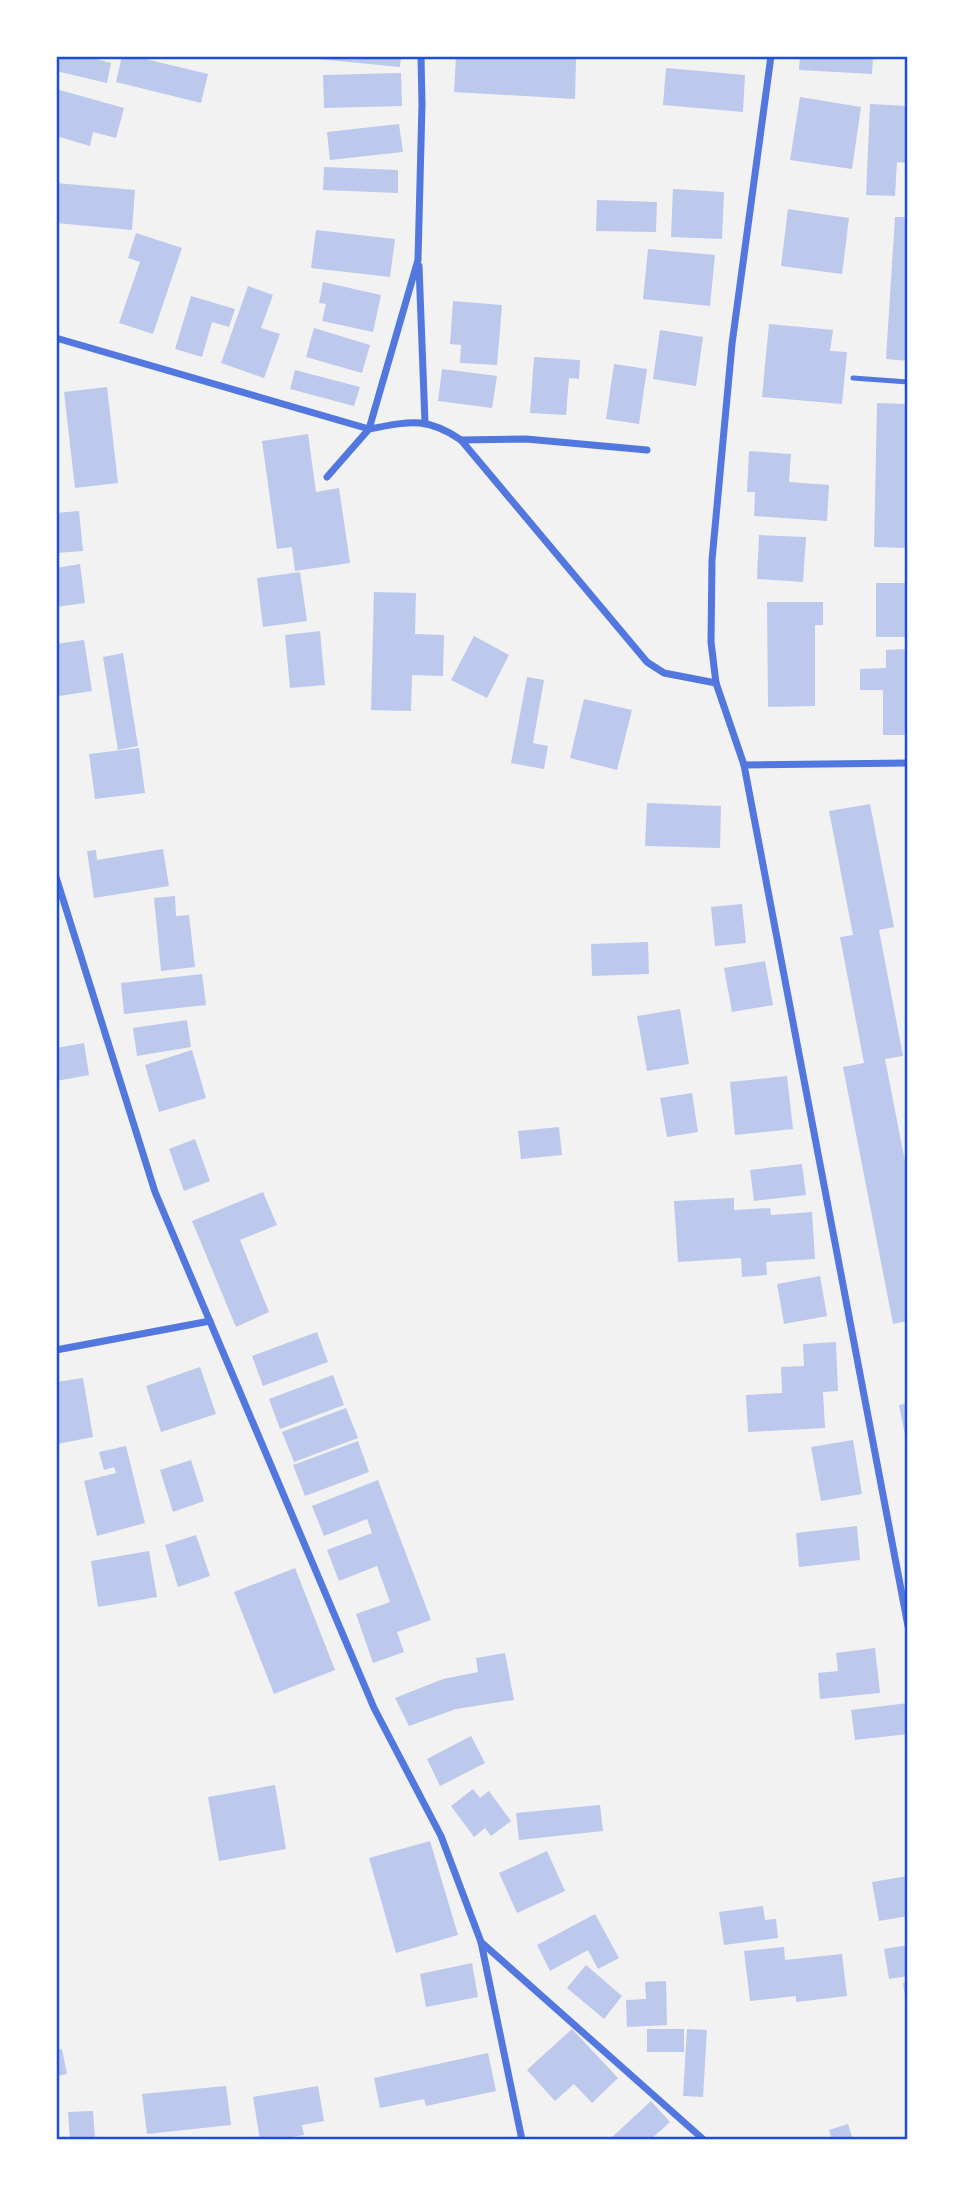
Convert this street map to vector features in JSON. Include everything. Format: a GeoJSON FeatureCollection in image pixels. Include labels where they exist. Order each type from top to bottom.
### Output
{"type":"FeatureCollection","features":[{"type":"Feature","properties":{"kind":"street"},"geometry":{"type":"LineString","coordinates":[[421,56],[418,260],[425,423]]}},
{"type":"Feature","properties":{"kind":"street"},"geometry":{"type":"LineString","coordinates":[[771,56],[732,344],[712,560],[711,642],[716,683],[744,765],[908,1626]]}},
{"type":"Feature","properties":{"kind":"street"},"geometry":{"type":"LineString","coordinates":[[327,477],[369,429],[418,260]]}},
{"type":"Feature","properties":{"kind":"street"},"geometry":{"type":"LineString","coordinates":[[56,338],[369,429],[412,421],[447,430],[461,440],[647,662],[664,673],[716,683]]}},
{"type":"Feature","properties":{"kind":"street"},"geometry":{"type":"LineString","coordinates":[[461,440],[526,439],[647,450]]}},
{"type":"Feature","properties":{"kind":"street"},"geometry":{"type":"LineString","coordinates":[[744,765],[908,763]]}},
{"type":"Feature","properties":{"kind":"street"},"geometry":{"type":"LineString","coordinates":[[56,877],[155,1192],[374,1708],[441,1836],[481,1942],[522,2140]]}},
{"type":"Feature","properties":{"kind":"street"},"geometry":{"type":"LineString","coordinates":[[56,1350],[210,1321]]}},
{"type":"Feature","properties":{"kind":"street"},"geometry":{"type":"LineString","coordinates":[[481,1942],[704,2140]]}},
{"type":"Feature","properties":{"kind":"lane"},"geometry":{"type":"LineString","coordinates":[[853,378],[908,382]]}},
{"type":"Feature","properties":{"kind":"building"},"geometry":{"type":"Polygon","coordinates":[[[56,56],[84,56],[111,63],[107,83],[56,71],[56,56]]]}},
{"type":"Feature","properties":{"kind":"building"},"geometry":{"type":"Polygon","coordinates":[[[122,56],[133,56],[208,74],[201,103],[116,82],[122,56]]]}},
{"type":"Feature","properties":{"kind":"building"},"geometry":{"type":"Polygon","coordinates":[[[319,56],[401,56],[400,67],[318,59],[319,56]]]}},
{"type":"Feature","properties":{"kind":"building"},"geometry":{"type":"Polygon","coordinates":[[[456,56],[576,58],[575,99],[454,92],[456,56]]]}},
{"type":"Feature","properties":{"kind":"building"},"geometry":{"type":"Polygon","coordinates":[[[800,56],[873,56],[872,74],[799,70],[800,56]]]}},
{"type":"Feature","properties":{"kind":"building"},"geometry":{"type":"Polygon","coordinates":[[[666,68],[745,75],[743,112],[663,105],[666,68]]]}},
{"type":"Feature","properties":{"kind":"building"},"geometry":{"type":"Polygon","coordinates":[[[401,73],[402,106],[324,108],[323,75],[401,73]]]}},
{"type":"Feature","properties":{"kind":"building"},"geometry":{"type":"Polygon","coordinates":[[[56,89],[124,108],[116,138],[93,132],[90,146],[56,136],[56,89]]]}},
{"type":"Feature","properties":{"kind":"building"},"geometry":{"type":"Polygon","coordinates":[[[800,97],[861,107],[852,169],[790,160],[800,97]]]}},
{"type":"Feature","properties":{"kind":"building"},"geometry":{"type":"Polygon","coordinates":[[[870,104],[908,106],[908,163],[897,162],[895,196],[866,195],[870,104]]]}},
{"type":"Feature","properties":{"kind":"building"},"geometry":{"type":"Polygon","coordinates":[[[399,124],[403,152],[330,160],[327,132],[399,124]]]}},
{"type":"Feature","properties":{"kind":"building"},"geometry":{"type":"Polygon","coordinates":[[[324,167],[398,170],[398,193],[323,190],[324,167]]]}},
{"type":"Feature","properties":{"kind":"building"},"geometry":{"type":"Polygon","coordinates":[[[56,183],[135,190],[132,230],[56,223],[56,183]]]}},
{"type":"Feature","properties":{"kind":"building"},"geometry":{"type":"Polygon","coordinates":[[[673,189],[724,192],[722,239],[671,237],[673,189]]]}},
{"type":"Feature","properties":{"kind":"building"},"geometry":{"type":"Polygon","coordinates":[[[597,200],[657,202],[656,232],[596,231],[597,200]]]}},
{"type":"Feature","properties":{"kind":"building"},"geometry":{"type":"Polygon","coordinates":[[[788,209],[849,218],[842,274],[781,266],[788,209]]]}},
{"type":"Feature","properties":{"kind":"building"},"geometry":{"type":"Polygon","coordinates":[[[895,217],[908,217],[908,361],[886,359],[895,217]]]}},
{"type":"Feature","properties":{"kind":"building"},"geometry":{"type":"Polygon","coordinates":[[[316,230],[395,239],[390,277],[311,268],[316,230]]]}},
{"type":"Feature","properties":{"kind":"building"},"geometry":{"type":"Polygon","coordinates":[[[136,233],[182,248],[153,334],[119,323],[140,262],[128,258],[136,233]]]}},
{"type":"Feature","properties":{"kind":"building"},"geometry":{"type":"Polygon","coordinates":[[[648,249],[715,255],[710,306],[643,299],[648,249]]]}},
{"type":"Feature","properties":{"kind":"building"},"geometry":{"type":"Polygon","coordinates":[[[323,282],[381,295],[373,332],[322,321],[326,304],[319,303],[323,282]]]}},
{"type":"Feature","properties":{"kind":"building"},"geometry":{"type":"Polygon","coordinates":[[[248,286],[273,295],[261,328],[280,334],[264,378],[221,363],[248,286]]]}},
{"type":"Feature","properties":{"kind":"building"},"geometry":{"type":"Polygon","coordinates":[[[191,296],[235,309],[229,327],[212,322],[202,357],[175,349],[191,296]]]}},
{"type":"Feature","properties":{"kind":"building"},"geometry":{"type":"Polygon","coordinates":[[[453,301],[502,305],[497,365],[460,363],[461,345],[450,344],[453,301]]]}},
{"type":"Feature","properties":{"kind":"building"},"geometry":{"type":"Polygon","coordinates":[[[769,324],[833,330],[830,351],[847,352],[842,404],[762,397],[769,324]]]}},
{"type":"Feature","properties":{"kind":"building"},"geometry":{"type":"Polygon","coordinates":[[[314,328],[370,345],[362,373],[306,357],[314,328]]]}},
{"type":"Feature","properties":{"kind":"building"},"geometry":{"type":"Polygon","coordinates":[[[660,330],[703,337],[696,386],[653,379],[660,330]]]}},
{"type":"Feature","properties":{"kind":"building"},"geometry":{"type":"Polygon","coordinates":[[[534,357],[580,360],[579,379],[569,378],[566,415],[530,413],[534,357]]]}},
{"type":"Feature","properties":{"kind":"building"},"geometry":{"type":"Polygon","coordinates":[[[614,364],[647,369],[639,424],[606,419],[614,364]]]}},
{"type":"Feature","properties":{"kind":"building"},"geometry":{"type":"Polygon","coordinates":[[[442,369],[497,376],[492,408],[438,401],[442,369]]]}},
{"type":"Feature","properties":{"kind":"building"},"geometry":{"type":"Polygon","coordinates":[[[295,370],[360,387],[354,406],[290,389],[295,370]]]}},
{"type":"Feature","properties":{"kind":"building"},"geometry":{"type":"Polygon","coordinates":[[[107,387],[118,483],[75,488],[64,392],[107,387]]]}},
{"type":"Feature","properties":{"kind":"building"},"geometry":{"type":"Polygon","coordinates":[[[877,403],[908,404],[908,548],[874,547],[877,403]]]}},
{"type":"Feature","properties":{"kind":"building"},"geometry":{"type":"Polygon","coordinates":[[[308,434],[316,492],[339,488],[350,563],[295,571],[292,547],[277,549],[262,441],[308,434]]]}},
{"type":"Feature","properties":{"kind":"building"},"geometry":{"type":"Polygon","coordinates":[[[749,451],[791,454],[789,482],[829,485],[827,521],[754,516],[755,492],[747,492],[749,451]]]}},
{"type":"Feature","properties":{"kind":"building"},"geometry":{"type":"Polygon","coordinates":[[[79,511],[83,551],[56,553],[56,513],[79,511]]]}},
{"type":"Feature","properties":{"kind":"building"},"geometry":{"type":"Polygon","coordinates":[[[759,535],[806,537],[803,582],[757,579],[759,535]]]}},
{"type":"Feature","properties":{"kind":"building"},"geometry":{"type":"Polygon","coordinates":[[[80,564],[85,603],[56,607],[56,568],[80,564]]]}},
{"type":"Feature","properties":{"kind":"building"},"geometry":{"type":"Polygon","coordinates":[[[300,572],[307,621],[263,627],[257,578],[300,572]]]}},
{"type":"Feature","properties":{"kind":"building"},"geometry":{"type":"Polygon","coordinates":[[[876,583],[908,583],[908,637],[876,637],[876,583]]]}},
{"type":"Feature","properties":{"kind":"building"},"geometry":{"type":"Polygon","coordinates":[[[374,592],[416,593],[415,634],[444,635],[443,676],[412,675],[411,711],[371,710],[374,592]]]}},
{"type":"Feature","properties":{"kind":"building"},"geometry":{"type":"Polygon","coordinates":[[[767,602],[823,602],[823,625],[815,625],[815,706],[768,707],[767,602]]]}},
{"type":"Feature","properties":{"kind":"building"},"geometry":{"type":"Polygon","coordinates":[[[320,631],[325,685],[290,688],[285,635],[320,631]]]}},
{"type":"Feature","properties":{"kind":"building"},"geometry":{"type":"Polygon","coordinates":[[[474,636],[509,655],[487,698],[451,680],[474,636]]]}},
{"type":"Feature","properties":{"kind":"building"},"geometry":{"type":"Polygon","coordinates":[[[84,640],[92,691],[59,696],[56,644],[84,640]]]}},
{"type":"Feature","properties":{"kind":"building"},"geometry":{"type":"Polygon","coordinates":[[[908,649],[908,735],[883,735],[883,690],[860,690],[860,669],[886,668],[886,650],[908,649]]]}},
{"type":"Feature","properties":{"kind":"building"},"geometry":{"type":"Polygon","coordinates":[[[123,653],[138,746],[118,750],[103,657],[123,653]]]}},
{"type":"Feature","properties":{"kind":"building"},"geometry":{"type":"Polygon","coordinates":[[[527,677],[544,680],[533,743],[548,746],[544,769],[511,763],[527,677]]]}},
{"type":"Feature","properties":{"kind":"building"},"geometry":{"type":"Polygon","coordinates":[[[584,699],[632,710],[617,770],[570,758],[584,699]]]}},
{"type":"Feature","properties":{"kind":"building"},"geometry":{"type":"Polygon","coordinates":[[[139,748],[145,793],[95,799],[89,754],[139,748]]]}},
{"type":"Feature","properties":{"kind":"building"},"geometry":{"type":"Polygon","coordinates":[[[647,803],[721,806],[720,848],[645,846],[647,803]]]}},
{"type":"Feature","properties":{"kind":"building"},"geometry":{"type":"Polygon","coordinates":[[[870,804],[894,927],[879,930],[903,1056],[885,1059],[908,1177],[908,1321],[893,1324],[843,1067],[864,1063],[840,937],[853,935],[829,811],[870,804]]]}},
{"type":"Feature","properties":{"kind":"building"},"geometry":{"type":"Polygon","coordinates":[[[163,849],[169,886],[94,898],[87,851],[96,850],[97,860],[163,849]]]}},
{"type":"Feature","properties":{"kind":"building"},"geometry":{"type":"Polygon","coordinates":[[[175,896],[176,916],[189,915],[195,967],[161,971],[154,898],[175,896]]]}},
{"type":"Feature","properties":{"kind":"building"},"geometry":{"type":"Polygon","coordinates":[[[742,904],[746,943],[715,946],[711,907],[742,904]]]}},
{"type":"Feature","properties":{"kind":"building"},"geometry":{"type":"Polygon","coordinates":[[[648,942],[649,974],[592,976],[591,944],[648,942]]]}},
{"type":"Feature","properties":{"kind":"building"},"geometry":{"type":"Polygon","coordinates":[[[765,961],[773,1005],[732,1012],[724,968],[765,961]]]}},
{"type":"Feature","properties":{"kind":"building"},"geometry":{"type":"Polygon","coordinates":[[[202,974],[206,1005],[124,1014],[121,983],[202,974]]]}},
{"type":"Feature","properties":{"kind":"building"},"geometry":{"type":"Polygon","coordinates":[[[680,1009],[689,1064],[647,1071],[637,1016],[680,1009]]]}},
{"type":"Feature","properties":{"kind":"building"},"geometry":{"type":"Polygon","coordinates":[[[187,1020],[191,1047],[137,1056],[133,1028],[187,1020]]]}},
{"type":"Feature","properties":{"kind":"building"},"geometry":{"type":"Polygon","coordinates":[[[84,1043],[89,1075],[56,1081],[56,1048],[84,1043]]]}},
{"type":"Feature","properties":{"kind":"building"},"geometry":{"type":"Polygon","coordinates":[[[192,1050],[206,1098],[159,1112],[145,1065],[192,1050]]]}},
{"type":"Feature","properties":{"kind":"building"},"geometry":{"type":"Polygon","coordinates":[[[787,1076],[793,1129],[735,1135],[730,1082],[787,1076]]]}},
{"type":"Feature","properties":{"kind":"building"},"geometry":{"type":"Polygon","coordinates":[[[692,1093],[698,1132],[667,1137],[660,1098],[692,1093]]]}},
{"type":"Feature","properties":{"kind":"building"},"geometry":{"type":"Polygon","coordinates":[[[559,1127],[562,1155],[521,1159],[518,1131],[559,1127]]]}},
{"type":"Feature","properties":{"kind":"building"},"geometry":{"type":"Polygon","coordinates":[[[195,1139],[210,1181],[184,1191],[169,1149],[195,1139]]]}},
{"type":"Feature","properties":{"kind":"building"},"geometry":{"type":"Polygon","coordinates":[[[802,1164],[806,1195],[754,1201],[750,1170],[802,1164]]]}},
{"type":"Feature","properties":{"kind":"building"},"geometry":{"type":"Polygon","coordinates":[[[263,1192],[277,1225],[240,1240],[269,1312],[236,1327],[192,1221],[263,1192]]]}},
{"type":"Feature","properties":{"kind":"building"},"geometry":{"type":"Polygon","coordinates":[[[734,1198],[734,1210],[770,1208],[771,1215],[812,1212],[815,1259],[766,1262],[767,1275],[742,1277],[741,1258],[678,1262],[674,1201],[734,1198]]]}},
{"type":"Feature","properties":{"kind":"building"},"geometry":{"type":"Polygon","coordinates":[[[820,1276],[827,1316],[784,1324],[777,1284],[820,1276]]]}},
{"type":"Feature","properties":{"kind":"building"},"geometry":{"type":"Polygon","coordinates":[[[317,1332],[328,1362],[263,1386],[252,1356],[317,1332]]]}},
{"type":"Feature","properties":{"kind":"building"},"geometry":{"type":"Polygon","coordinates":[[[836,1342],[838,1391],[823,1392],[825,1428],[748,1432],[746,1395],[782,1393],[781,1367],[804,1366],[803,1344],[836,1342]]]}},
{"type":"Feature","properties":{"kind":"building"},"geometry":{"type":"Polygon","coordinates":[[[200,1367],[216,1414],[161,1432],[146,1386],[200,1367]]]}},
{"type":"Feature","properties":{"kind":"building"},"geometry":{"type":"Polygon","coordinates":[[[333,1375],[344,1405],[280,1429],[269,1399],[333,1375]]]}},
{"type":"Feature","properties":{"kind":"building"},"geometry":{"type":"Polygon","coordinates":[[[83,1378],[93,1437],[57,1444],[56,1382],[83,1378]]]}},
{"type":"Feature","properties":{"kind":"building"},"geometry":{"type":"Polygon","coordinates":[[[908,1403],[908,1445],[907,1445],[899,1405],[908,1403]]]}},
{"type":"Feature","properties":{"kind":"building"},"geometry":{"type":"Polygon","coordinates":[[[346,1408],[358,1438],[294,1462],[282,1432],[346,1408]]]}},
{"type":"Feature","properties":{"kind":"building"},"geometry":{"type":"Polygon","coordinates":[[[853,1440],[862,1494],[821,1501],[811,1447],[853,1440]]]}},
{"type":"Feature","properties":{"kind":"building"},"geometry":{"type":"Polygon","coordinates":[[[358,1441],[369,1472],[305,1496],[293,1465],[358,1441]]]}},
{"type":"Feature","properties":{"kind":"building"},"geometry":{"type":"Polygon","coordinates":[[[126,1446],[145,1523],[97,1536],[84,1481],[116,1473],[114,1467],[104,1470],[99,1452],[126,1446]]]}},
{"type":"Feature","properties":{"kind":"building"},"geometry":{"type":"Polygon","coordinates":[[[191,1460],[204,1501],[173,1512],[160,1470],[191,1460]]]}},
{"type":"Feature","properties":{"kind":"building"},"geometry":{"type":"Polygon","coordinates":[[[378,1480],[431,1620],[397,1632],[404,1652],[373,1663],[356,1614],[390,1602],[377,1566],[339,1581],[327,1550],[372,1533],[367,1519],[324,1536],[312,1506],[378,1480]]]}},
{"type":"Feature","properties":{"kind":"building"},"geometry":{"type":"Polygon","coordinates":[[[857,1526],[860,1560],[799,1567],[796,1533],[857,1526]]]}},
{"type":"Feature","properties":{"kind":"building"},"geometry":{"type":"Polygon","coordinates":[[[196,1535],[210,1576],[178,1587],[165,1545],[196,1535]]]}},
{"type":"Feature","properties":{"kind":"building"},"geometry":{"type":"Polygon","coordinates":[[[149,1551],[157,1597],[98,1607],[91,1561],[149,1551]]]}},
{"type":"Feature","properties":{"kind":"building"},"geometry":{"type":"Polygon","coordinates":[[[295,1568],[335,1670],[274,1694],[234,1592],[295,1568]]]}},
{"type":"Feature","properties":{"kind":"building"},"geometry":{"type":"Polygon","coordinates":[[[875,1648],[880,1693],[820,1699],[818,1673],[838,1671],[836,1653],[875,1648]]]}},
{"type":"Feature","properties":{"kind":"building"},"geometry":{"type":"Polygon","coordinates":[[[505,1653],[514,1700],[456,1709],[409,1726],[395,1698],[443,1679],[478,1672],[476,1658],[505,1653]]]}},
{"type":"Feature","properties":{"kind":"building"},"geometry":{"type":"Polygon","coordinates":[[[908,1703],[908,1734],[855,1740],[851,1710],[908,1703]]]}},
{"type":"Feature","properties":{"kind":"building"},"geometry":{"type":"Polygon","coordinates":[[[471,1736],[485,1763],[440,1786],[427,1759],[471,1736]]]}},
{"type":"Feature","properties":{"kind":"building"},"geometry":{"type":"Polygon","coordinates":[[[275,1785],[286,1849],[219,1861],[208,1797],[275,1785]]]}},
{"type":"Feature","properties":{"kind":"building"},"geometry":{"type":"Polygon","coordinates":[[[473,1789],[480,1798],[489,1791],[511,1821],[491,1836],[485,1828],[474,1837],[451,1806],[473,1789]]]}},
{"type":"Feature","properties":{"kind":"building"},"geometry":{"type":"Polygon","coordinates":[[[600,1805],[603,1831],[519,1840],[516,1813],[600,1805]]]}},
{"type":"Feature","properties":{"kind":"building"},"geometry":{"type":"Polygon","coordinates":[[[430,1841],[458,1935],[396,1953],[369,1858],[430,1841]]]}},
{"type":"Feature","properties":{"kind":"building"},"geometry":{"type":"Polygon","coordinates":[[[547,1851],[565,1891],[517,1913],[499,1873],[547,1851]]]}},
{"type":"Feature","properties":{"kind":"building"},"geometry":{"type":"Polygon","coordinates":[[[908,1876],[908,1916],[879,1921],[872,1882],[908,1876]]]}},
{"type":"Feature","properties":{"kind":"building"},"geometry":{"type":"Polygon","coordinates":[[[763,1906],[765,1920],[776,1919],[778,1938],[724,1945],[719,1912],[763,1906]]]}},
{"type":"Feature","properties":{"kind":"building"},"geometry":{"type":"Polygon","coordinates":[[[595,1914],[619,1958],[598,1969],[588,1950],[550,1971],[537,1945],[595,1914]]]}},
{"type":"Feature","properties":{"kind":"building"},"geometry":{"type":"Polygon","coordinates":[[[908,1945],[908,1976],[889,1979],[884,1949],[908,1945]]]}},
{"type":"Feature","properties":{"kind":"building"},"geometry":{"type":"Polygon","coordinates":[[[784,1947],[785,1960],[842,1954],[847,1996],[796,2002],[796,1996],[750,2001],[744,1951],[784,1947]]]}},
{"type":"Feature","properties":{"kind":"building"},"geometry":{"type":"Polygon","coordinates":[[[472,1963],[478,1997],[426,2007],[420,1974],[472,1963]]]}},
{"type":"Feature","properties":{"kind":"building"},"geometry":{"type":"Polygon","coordinates":[[[586,1965],[622,1996],[604,2019],[567,1988],[586,1965]]]}},
{"type":"Feature","properties":{"kind":"building"},"geometry":{"type":"Polygon","coordinates":[[[666,1981],[667,2025],[627,2027],[626,2000],[646,1999],[645,1982],[666,1981]]]}},
{"type":"Feature","properties":{"kind":"building"},"geometry":{"type":"Polygon","coordinates":[[[908,1982],[908,2008],[907,2008],[903,1983],[908,1982]]]}},
{"type":"Feature","properties":{"kind":"building"},"geometry":{"type":"Polygon","coordinates":[[[572,2029],[618,2078],[592,2103],[574,2084],[555,2101],[527,2070],[572,2029]]]}},
{"type":"Feature","properties":{"kind":"building"},"geometry":{"type":"Polygon","coordinates":[[[647,2029],[684,2029],[684,2052],[647,2052],[647,2029]]]}},
{"type":"Feature","properties":{"kind":"building"},"geometry":{"type":"Polygon","coordinates":[[[687,2029],[707,2030],[703,2097],[683,2096],[687,2029]]]}},
{"type":"Feature","properties":{"kind":"building"},"geometry":{"type":"Polygon","coordinates":[[[62,2049],[67,2074],[56,2076],[56,2050],[62,2049]]]}},
{"type":"Feature","properties":{"kind":"building"},"geometry":{"type":"Polygon","coordinates":[[[488,2053],[496,2091],[426,2106],[424,2099],[380,2108],[374,2078],[488,2053]]]}},
{"type":"Feature","properties":{"kind":"building"},"geometry":{"type":"Polygon","coordinates":[[[226,2086],[231,2125],[147,2134],[142,2094],[226,2086]]]}},
{"type":"Feature","properties":{"kind":"building"},"geometry":{"type":"Polygon","coordinates":[[[318,2086],[324,2121],[302,2125],[304,2135],[260,2140],[253,2097],[318,2086]]]}},
{"type":"Feature","properties":{"kind":"building"},"geometry":{"type":"Polygon","coordinates":[[[651,2101],[670,2122],[650,2140],[609,2140],[651,2101]]]}},
{"type":"Feature","properties":{"kind":"building"},"geometry":{"type":"Polygon","coordinates":[[[93,2111],[95,2140],[70,2140],[68,2112],[93,2111]]]}},
{"type":"Feature","properties":{"kind":"building"},"geometry":{"type":"Polygon","coordinates":[[[848,2124],[853,2140],[832,2140],[829,2130],[848,2124]]]}}]}
